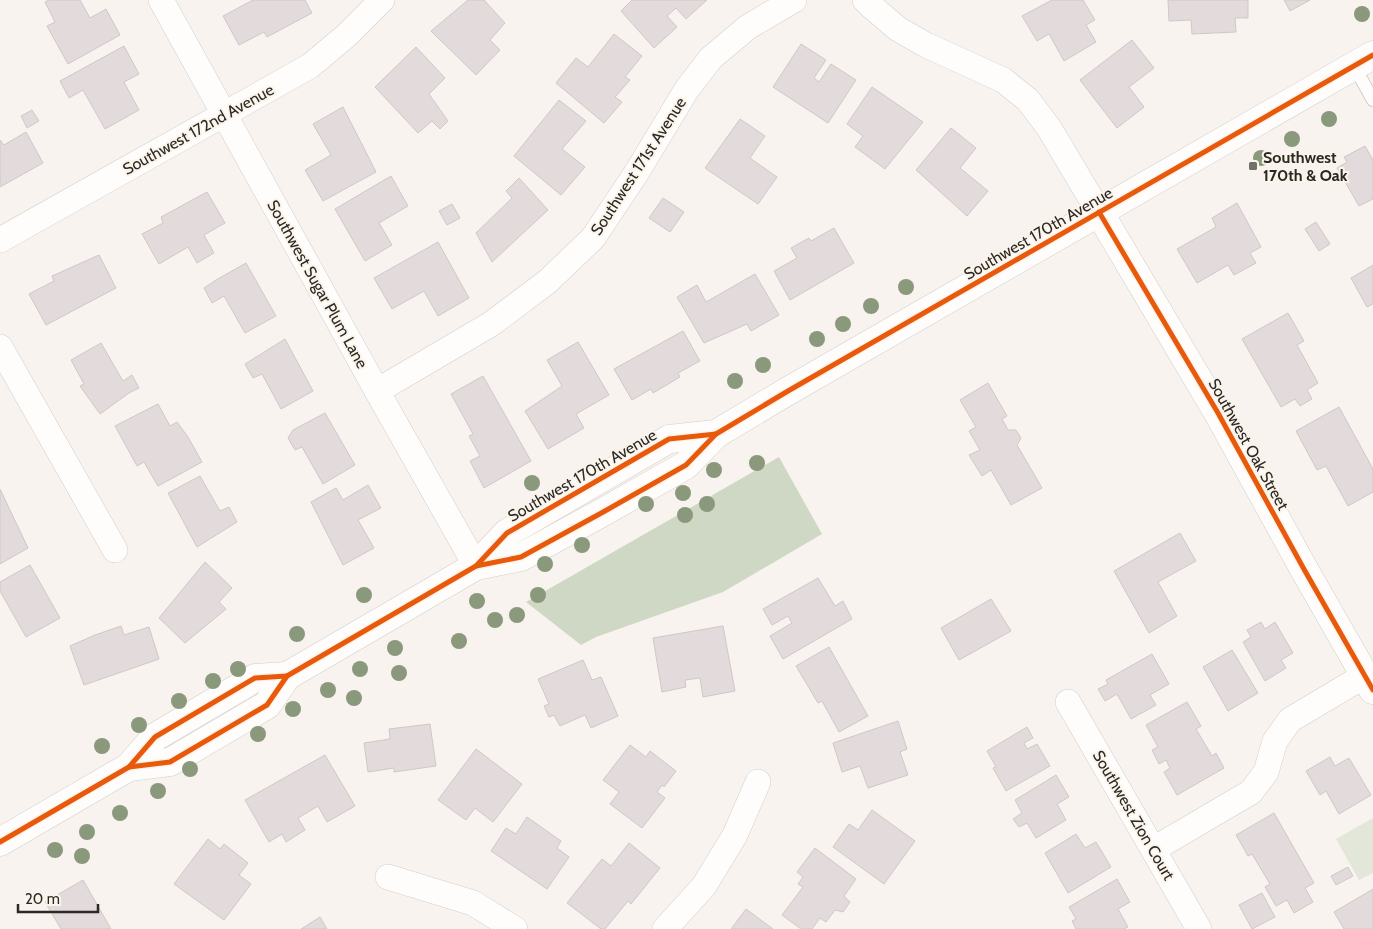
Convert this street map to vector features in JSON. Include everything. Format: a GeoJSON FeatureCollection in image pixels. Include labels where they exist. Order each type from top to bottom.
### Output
{"type":"FeatureCollection","features":[{"type":"Feature","properties":{"kind":"main road","name":"Southwest 170th Avenue"},"geometry":{"type":"LineString","coordinates":[[0,842],[129,767],[155,737],[255,678],[287,676],[476,566],[507,533],[670,439],[716,434],[1363,61]]}},
{"type":"Feature","properties":{"kind":"main road","name":"Southwest Oak Street"},"geometry":{"type":"LineString","coordinates":[[1099,212],[1218,413],[1369,683]]}},
{"type":"Feature","properties":{"kind":"street","name":"Southwest Sugar Plum Lane"},"geometry":{"type":"LineString","coordinates":[[161,0],[377,392],[476,566]]}},
{"type":"Feature","properties":{"kind":"street","name":"Southwest 172nd Avenue"},"geometry":{"type":"LineString","coordinates":[[0,240],[310,66],[347,35],[382,0]]}},
{"type":"Feature","properties":{"kind":"street","name":"Southwest 171st Avenue"},"geometry":{"type":"LineString","coordinates":[[377,392],[491,324],[547,282],[593,238],[637,172],[687,89],[711,58],[748,26],[794,0]]}},
{"type":"Feature","properties":{"kind":"street","name":"Southwest Oak Street"},"geometry":{"type":"LineString","coordinates":[[865,0],[898,29],[926,45],[1003,80],[1028,100],[1049,128],[1099,212]]}},
{"type":"Feature","properties":{"kind":"street"},"geometry":{"type":"LineString","coordinates":[[0,347],[115,550]]}},
{"type":"Feature","properties":{"kind":"street"},"geometry":{"type":"LineString","coordinates":[[1154,849],[1252,792],[1266,772],[1275,741],[1290,720],[1369,683]]}},
{"type":"Feature","properties":{"kind":"street","name":"Southwest Zion Court"},"geometry":{"type":"LineString","coordinates":[[1068,702],[1199,929]]}},
{"type":"Feature","properties":{"kind":"street"},"geometry":{"type":"LineString","coordinates":[[665,929],[704,886],[735,835],[758,782]]}},
{"type":"Feature","properties":{"kind":"street"},"geometry":{"type":"LineString","coordinates":[[388,877],[473,903],[515,929]]}},
{"type":"Feature","properties":{"kind":"lane","name":"Southwest 170th Avenue"},"geometry":{"type":"LineString","coordinates":[[1363,61],[1373,100]]}},
{"type":"Feature","properties":{"kind":"shaded area"},"geometry":{"type":"Polygon","coordinates":[[[1373,818],[1373,873],[1359,880],[1336,839],[1373,818]]]}},
{"type":"Feature","properties":{"kind":"green space"},"geometry":{"type":"Polygon","coordinates":[[[779,457],[822,534],[723,592],[596,637],[581,645],[526,602],[779,457]]]}},
{"type":"Feature","properties":{"kind":"building"},"geometry":{"type":"Polygon","coordinates":[[[49,0],[80,0],[90,18],[106,9],[120,35],[68,64],[47,26],[55,22],[45,2],[49,0]]]}},
{"type":"Feature","properties":{"kind":"building"},"geometry":{"type":"Polygon","coordinates":[[[253,0],[305,0],[312,13],[267,37],[264,32],[239,45],[223,16],[253,0]]]}},
{"type":"Feature","properties":{"kind":"building"},"geometry":{"type":"Polygon","coordinates":[[[468,0],[484,0],[505,23],[490,40],[500,50],[476,75],[431,31],[468,0]]]}},
{"type":"Feature","properties":{"kind":"building"},"geometry":{"type":"Polygon","coordinates":[[[632,0],[707,0],[686,19],[676,8],[667,16],[677,27],[654,48],[621,11],[632,0]]]}},
{"type":"Feature","properties":{"kind":"building"},"geometry":{"type":"Polygon","coordinates":[[[1052,0],[1083,0],[1095,20],[1086,25],[1096,42],[1064,61],[1049,34],[1037,41],[1022,16],[1052,0]]]}},
{"type":"Feature","properties":{"kind":"building"},"geometry":{"type":"Polygon","coordinates":[[[1168,0],[1248,0],[1248,18],[1235,18],[1236,32],[1192,34],[1191,20],[1169,21],[1168,0]]]}},
{"type":"Feature","properties":{"kind":"building"},"geometry":{"type":"Polygon","coordinates":[[[1284,0],[1310,0],[1290,11],[1284,0]]]}},
{"type":"Feature","properties":{"kind":"building"},"geometry":{"type":"Polygon","coordinates":[[[614,34],[642,56],[625,77],[630,80],[615,97],[622,102],[604,123],[556,83],[576,58],[588,67],[614,34]]]}},
{"type":"Feature","properties":{"kind":"building"},"geometry":{"type":"Polygon","coordinates":[[[1132,40],[1154,68],[1129,87],[1144,107],[1117,128],[1080,80],[1132,40]]]}},
{"type":"Feature","properties":{"kind":"building"},"geometry":{"type":"Polygon","coordinates":[[[801,44],[826,60],[814,78],[819,82],[831,64],[856,80],[828,123],[773,87],[801,44]]]}},
{"type":"Feature","properties":{"kind":"building"},"geometry":{"type":"Polygon","coordinates":[[[124,46],[139,74],[124,82],[139,110],[105,129],[83,90],[69,98],[60,81],[124,46]]]}},
{"type":"Feature","properties":{"kind":"building"},"geometry":{"type":"Polygon","coordinates":[[[416,47],[445,78],[429,94],[448,121],[440,129],[432,121],[418,133],[375,87],[416,47]]]}},
{"type":"Feature","properties":{"kind":"building"},"geometry":{"type":"Polygon","coordinates":[[[872,87],[923,122],[885,169],[855,147],[863,136],[847,124],[872,87]]]}},
{"type":"Feature","properties":{"kind":"building"},"geometry":{"type":"Polygon","coordinates":[[[559,100],[586,121],[562,149],[585,167],[561,195],[514,156],[559,100]]]}},
{"type":"Feature","properties":{"kind":"building"},"geometry":{"type":"Polygon","coordinates":[[[343,107],[376,172],[323,201],[305,170],[331,155],[313,124],[343,107]]]}},
{"type":"Feature","properties":{"kind":"building"},"geometry":{"type":"Polygon","coordinates":[[[32,110],[39,121],[27,128],[21,116],[32,110]]]}},
{"type":"Feature","properties":{"kind":"building"},"geometry":{"type":"Polygon","coordinates":[[[740,119],[765,136],[750,158],[777,177],[758,204],[705,168],[740,119]]]}},
{"type":"Feature","properties":{"kind":"building"},"geometry":{"type":"Polygon","coordinates":[[[951,128],[976,148],[960,168],[988,191],[967,216],[916,170],[951,128]]]}},
{"type":"Feature","properties":{"kind":"building"},"geometry":{"type":"Polygon","coordinates":[[[26,132],[43,163],[0,187],[0,140],[4,145],[26,132]]]}},
{"type":"Feature","properties":{"kind":"building"},"geometry":{"type":"Polygon","coordinates":[[[1365,146],[1373,160],[1373,199],[1359,206],[1337,168],[1347,162],[1344,157],[1365,146]]]}},
{"type":"Feature","properties":{"kind":"building"},"geometry":{"type":"Polygon","coordinates":[[[391,176],[408,206],[379,223],[392,245],[365,261],[335,209],[391,176]]]}},
{"type":"Feature","properties":{"kind":"building"},"geometry":{"type":"Polygon","coordinates":[[[519,178],[548,210],[492,262],[476,233],[512,198],[506,191],[519,178]]]}},
{"type":"Feature","properties":{"kind":"building"},"geometry":{"type":"Polygon","coordinates":[[[207,192],[225,223],[204,235],[214,253],[197,263],[188,247],[159,264],[142,234],[163,223],[161,217],[207,192]]]}},
{"type":"Feature","properties":{"kind":"building"},"geometry":{"type":"Polygon","coordinates":[[[663,198],[684,212],[670,232],[649,218],[663,198]]]}},
{"type":"Feature","properties":{"kind":"building"},"geometry":{"type":"Polygon","coordinates":[[[1237,203],[1261,247],[1250,253],[1256,263],[1234,275],[1228,265],[1197,283],[1177,249],[1216,227],[1212,218],[1237,203]]]}},
{"type":"Feature","properties":{"kind":"building"},"geometry":{"type":"Polygon","coordinates":[[[452,204],[460,218],[447,225],[439,211],[452,204]]]}},
{"type":"Feature","properties":{"kind":"building"},"geometry":{"type":"Polygon","coordinates":[[[1316,222],[1330,244],[1319,251],[1305,229],[1316,222]]]}},
{"type":"Feature","properties":{"kind":"building"},"geometry":{"type":"Polygon","coordinates":[[[834,228],[854,263],[790,300],[774,271],[797,258],[791,248],[809,238],[811,241],[834,228]]]}},
{"type":"Feature","properties":{"kind":"building"},"geometry":{"type":"Polygon","coordinates":[[[438,242],[469,298],[438,316],[424,291],[392,309],[374,278],[438,242]]]}},
{"type":"Feature","properties":{"kind":"building"},"geometry":{"type":"Polygon","coordinates":[[[99,255],[116,288],[46,325],[29,294],[54,281],[52,276],[99,255]]]}},
{"type":"Feature","properties":{"kind":"building"},"geometry":{"type":"Polygon","coordinates":[[[246,263],[276,316],[245,333],[224,296],[212,303],[204,288],[246,263]]]}},
{"type":"Feature","properties":{"kind":"building"},"geometry":{"type":"Polygon","coordinates":[[[1373,265],[1373,304],[1367,307],[1351,278],[1373,265]]]}},
{"type":"Feature","properties":{"kind":"building"},"geometry":{"type":"Polygon","coordinates":[[[755,274],[779,315],[751,331],[747,324],[704,343],[677,297],[697,285],[706,302],[755,274]]]}},
{"type":"Feature","properties":{"kind":"building"},"geometry":{"type":"Polygon","coordinates":[[[1288,313],[1304,341],[1297,345],[1318,383],[1307,390],[1312,399],[1300,406],[1295,399],[1281,407],[1242,339],[1288,313]]]}},
{"type":"Feature","properties":{"kind":"building"},"geometry":{"type":"Polygon","coordinates":[[[683,331],[700,361],[678,373],[680,377],[653,393],[651,389],[632,400],[614,369],[683,331]]]}},
{"type":"Feature","properties":{"kind":"building"},"geometry":{"type":"Polygon","coordinates":[[[285,339],[313,391],[281,409],[262,374],[253,378],[245,364],[285,339]]]}},
{"type":"Feature","properties":{"kind":"building"},"geometry":{"type":"Polygon","coordinates":[[[578,342],[609,395],[576,414],[584,428],[548,449],[525,411],[562,386],[547,360],[578,342]]]}},
{"type":"Feature","properties":{"kind":"building"},"geometry":{"type":"Polygon","coordinates":[[[101,343],[123,381],[132,375],[139,388],[100,414],[80,386],[84,384],[71,360],[101,343]]]}},
{"type":"Feature","properties":{"kind":"building"},"geometry":{"type":"Polygon","coordinates":[[[483,376],[531,461],[484,488],[470,461],[480,456],[469,436],[473,434],[451,394],[483,376]]]}},
{"type":"Feature","properties":{"kind":"building"},"geometry":{"type":"Polygon","coordinates":[[[988,383],[1007,416],[1002,419],[1008,430],[1016,430],[1021,438],[1017,445],[1042,488],[1011,505],[991,470],[982,476],[969,455],[980,450],[969,431],[976,427],[960,400],[988,383]]]}},
{"type":"Feature","properties":{"kind":"building"},"geometry":{"type":"Polygon","coordinates":[[[158,404],[170,426],[177,422],[202,462],[158,486],[144,462],[137,466],[115,426],[158,404]]]}},
{"type":"Feature","properties":{"kind":"building"},"geometry":{"type":"Polygon","coordinates":[[[1339,407],[1373,469],[1373,492],[1348,506],[1326,466],[1317,470],[1296,431],[1339,407]]]}},
{"type":"Feature","properties":{"kind":"building"},"geometry":{"type":"Polygon","coordinates":[[[325,413],[355,465],[323,484],[302,447],[295,450],[288,438],[293,430],[325,413]]]}},
{"type":"Feature","properties":{"kind":"building"},"geometry":{"type":"Polygon","coordinates":[[[200,476],[220,511],[229,507],[237,522],[197,547],[168,493],[200,476]]]}},
{"type":"Feature","properties":{"kind":"building"},"geometry":{"type":"Polygon","coordinates":[[[368,485],[381,508],[358,520],[374,548],[343,565],[311,502],[336,488],[343,500],[368,485]]]}},
{"type":"Feature","properties":{"kind":"building"},"geometry":{"type":"Polygon","coordinates":[[[0,489],[28,548],[0,564],[0,489]]]}},
{"type":"Feature","properties":{"kind":"building"},"geometry":{"type":"Polygon","coordinates":[[[1180,533],[1196,561],[1158,582],[1177,616],[1149,633],[1114,571],[1180,533]]]}},
{"type":"Feature","properties":{"kind":"building"},"geometry":{"type":"Polygon","coordinates":[[[205,562],[232,588],[219,602],[226,609],[185,643],[159,618],[205,562]]]}},
{"type":"Feature","properties":{"kind":"building"},"geometry":{"type":"Polygon","coordinates":[[[30,565],[60,618],[26,637],[0,591],[0,582],[30,565]]]}},
{"type":"Feature","properties":{"kind":"building"},"geometry":{"type":"Polygon","coordinates":[[[818,578],[835,606],[843,601],[852,619],[783,659],[770,636],[792,623],[788,616],[772,625],[763,609],[818,578]]]}},
{"type":"Feature","properties":{"kind":"building"},"geometry":{"type":"Polygon","coordinates":[[[991,599],[1011,631],[959,660],[941,628],[991,599]]]}},
{"type":"Feature","properties":{"kind":"building"},"geometry":{"type":"Polygon","coordinates":[[[1261,622],[1265,629],[1275,622],[1293,653],[1281,660],[1286,668],[1265,681],[1243,642],[1251,637],[1247,630],[1261,622]]]}},
{"type":"Feature","properties":{"kind":"building"},"geometry":{"type":"Polygon","coordinates":[[[121,626],[124,635],[149,627],[159,659],[84,685],[70,646],[121,626]]]}},
{"type":"Feature","properties":{"kind":"building"},"geometry":{"type":"Polygon","coordinates":[[[723,626],[735,691],[703,697],[700,678],[685,680],[686,687],[662,692],[653,638],[723,626]]]}},
{"type":"Feature","properties":{"kind":"building"},"geometry":{"type":"Polygon","coordinates":[[[829,647],[868,716],[839,732],[822,701],[818,703],[796,666],[829,647]]]}},
{"type":"Feature","properties":{"kind":"building"},"geometry":{"type":"Polygon","coordinates":[[[1232,650],[1258,693],[1228,711],[1203,667],[1232,650]]]}},
{"type":"Feature","properties":{"kind":"building"},"geometry":{"type":"Polygon","coordinates":[[[1152,654],[1169,684],[1150,695],[1156,705],[1131,719],[1117,694],[1105,701],[1098,689],[1108,684],[1106,680],[1152,654]]]}},
{"type":"Feature","properties":{"kind":"building"},"geometry":{"type":"Polygon","coordinates":[[[583,660],[592,680],[601,677],[618,716],[591,728],[585,715],[560,726],[554,715],[549,717],[544,706],[549,704],[538,679],[583,660]]]}},
{"type":"Feature","properties":{"kind":"building"},"geometry":{"type":"Polygon","coordinates":[[[1187,702],[1201,726],[1196,729],[1212,756],[1216,753],[1224,768],[1177,795],[1164,772],[1170,768],[1166,760],[1159,764],[1152,750],[1158,747],[1146,725],[1187,702]]]}},
{"type":"Feature","properties":{"kind":"building"},"geometry":{"type":"Polygon","coordinates":[[[898,721],[907,749],[900,752],[908,775],[868,788],[860,766],[842,772],[833,743],[898,721]]]}},
{"type":"Feature","properties":{"kind":"building"},"geometry":{"type":"Polygon","coordinates":[[[430,724],[436,766],[394,772],[394,768],[368,772],[364,743],[390,739],[389,729],[430,724]]]}},
{"type":"Feature","properties":{"kind":"building"},"geometry":{"type":"Polygon","coordinates":[[[1027,727],[1033,738],[1024,743],[1027,749],[1037,744],[1050,766],[1006,791],[993,768],[996,767],[987,751],[1027,727]]]}},
{"type":"Feature","properties":{"kind":"building"},"geometry":{"type":"Polygon","coordinates":[[[630,745],[646,757],[650,751],[676,771],[664,787],[662,785],[657,792],[665,798],[642,828],[610,804],[619,792],[603,780],[630,745]]]}},
{"type":"Feature","properties":{"kind":"building"},"geometry":{"type":"Polygon","coordinates":[[[476,749],[522,784],[493,822],[475,808],[466,820],[438,800],[476,749]]]}},
{"type":"Feature","properties":{"kind":"building"},"geometry":{"type":"Polygon","coordinates":[[[325,755],[355,806],[327,822],[318,806],[298,818],[305,830],[286,842],[282,834],[269,842],[245,800],[325,755]]]}},
{"type":"Feature","properties":{"kind":"building"},"geometry":{"type":"Polygon","coordinates":[[[1330,757],[1335,766],[1349,758],[1371,795],[1339,814],[1326,791],[1320,795],[1306,771],[1330,757]]]}},
{"type":"Feature","properties":{"kind":"building"},"geometry":{"type":"Polygon","coordinates":[[[1056,775],[1069,797],[1057,804],[1066,820],[1036,838],[1027,823],[1019,827],[1013,819],[1022,813],[1015,800],[1056,775]]]}},
{"type":"Feature","properties":{"kind":"building"},"geometry":{"type":"Polygon","coordinates":[[[872,810],[915,841],[884,884],[833,847],[849,824],[858,830],[872,810]]]}},
{"type":"Feature","properties":{"kind":"building"},"geometry":{"type":"Polygon","coordinates":[[[1274,813],[1314,883],[1305,888],[1313,902],[1294,913],[1287,900],[1276,906],[1265,887],[1270,884],[1252,854],[1248,856],[1236,835],[1274,813]]]}},
{"type":"Feature","properties":{"kind":"building"},"geometry":{"type":"Polygon","coordinates":[[[527,817],[561,841],[557,848],[569,857],[547,889],[491,851],[506,828],[516,834],[527,817]]]}},
{"type":"Feature","properties":{"kind":"building"},"geometry":{"type":"Polygon","coordinates":[[[1076,834],[1085,848],[1096,842],[1111,867],[1068,893],[1045,853],[1076,834]]]}},
{"type":"Feature","properties":{"kind":"building"},"geometry":{"type":"Polygon","coordinates":[[[208,839],[220,849],[224,844],[248,863],[239,875],[251,884],[224,920],[174,884],[208,839]]]}},
{"type":"Feature","properties":{"kind":"building"},"geometry":{"type":"Polygon","coordinates":[[[629,843],[660,868],[631,904],[628,901],[605,929],[601,929],[567,903],[602,859],[611,866],[629,843]]]}},
{"type":"Feature","properties":{"kind":"building"},"geometry":{"type":"Polygon","coordinates":[[[815,848],[856,879],[844,896],[850,902],[843,912],[835,910],[826,922],[820,918],[812,929],[801,929],[782,915],[803,887],[798,884],[803,877],[797,872],[815,848]]]}},
{"type":"Feature","properties":{"kind":"building"},"geometry":{"type":"Polygon","coordinates":[[[1348,867],[1353,876],[1336,885],[1331,876],[1348,867]]]}},
{"type":"Feature","properties":{"kind":"building"},"geometry":{"type":"Polygon","coordinates":[[[1117,879],[1130,902],[1118,909],[1128,927],[1124,929],[1076,929],[1072,921],[1076,919],[1069,907],[1117,879]]]}},
{"type":"Feature","properties":{"kind":"building"},"geometry":{"type":"Polygon","coordinates":[[[83,880],[111,929],[61,929],[45,902],[83,880]]]}},
{"type":"Feature","properties":{"kind":"building"},"geometry":{"type":"Polygon","coordinates":[[[1373,889],[1373,929],[1344,929],[1334,912],[1373,889]]]}},
{"type":"Feature","properties":{"kind":"building"},"geometry":{"type":"Polygon","coordinates":[[[1262,893],[1275,917],[1252,929],[1239,905],[1262,893]]]}},
{"type":"Feature","properties":{"kind":"building"},"geometry":{"type":"Polygon","coordinates":[[[746,909],[773,929],[731,929],[746,909]]]}},
{"type":"Feature","properties":{"kind":"building"},"geometry":{"type":"Polygon","coordinates":[[[320,917],[327,929],[301,929],[320,917]]]}},
{"type":"Feature","properties":{"kind":"cycle path"},"geometry":{"type":"LineString","coordinates":[[476,566],[521,557],[686,465],[716,434],[788,391],[1373,55]]}},
{"type":"Feature","properties":{"kind":"cycle path"},"geometry":{"type":"LineString","coordinates":[[1099,212],[1218,413],[1373,690]]}},
{"type":"Feature","properties":{"kind":"cycle path"},"geometry":{"type":"LineString","coordinates":[[129,767],[170,762],[267,705],[287,676],[476,566],[507,533],[669,439],[716,434]]}},
{"type":"Feature","properties":{"kind":"cycle path"},"geometry":{"type":"LineString","coordinates":[[0,842],[129,767],[155,737],[255,678],[287,676]]}},
{"type":"Feature","properties":{"kind":"place","name":"Southwest 170th & Oak"},"geometry":{"type":"Point","coordinates":[1253,166]}}]}
